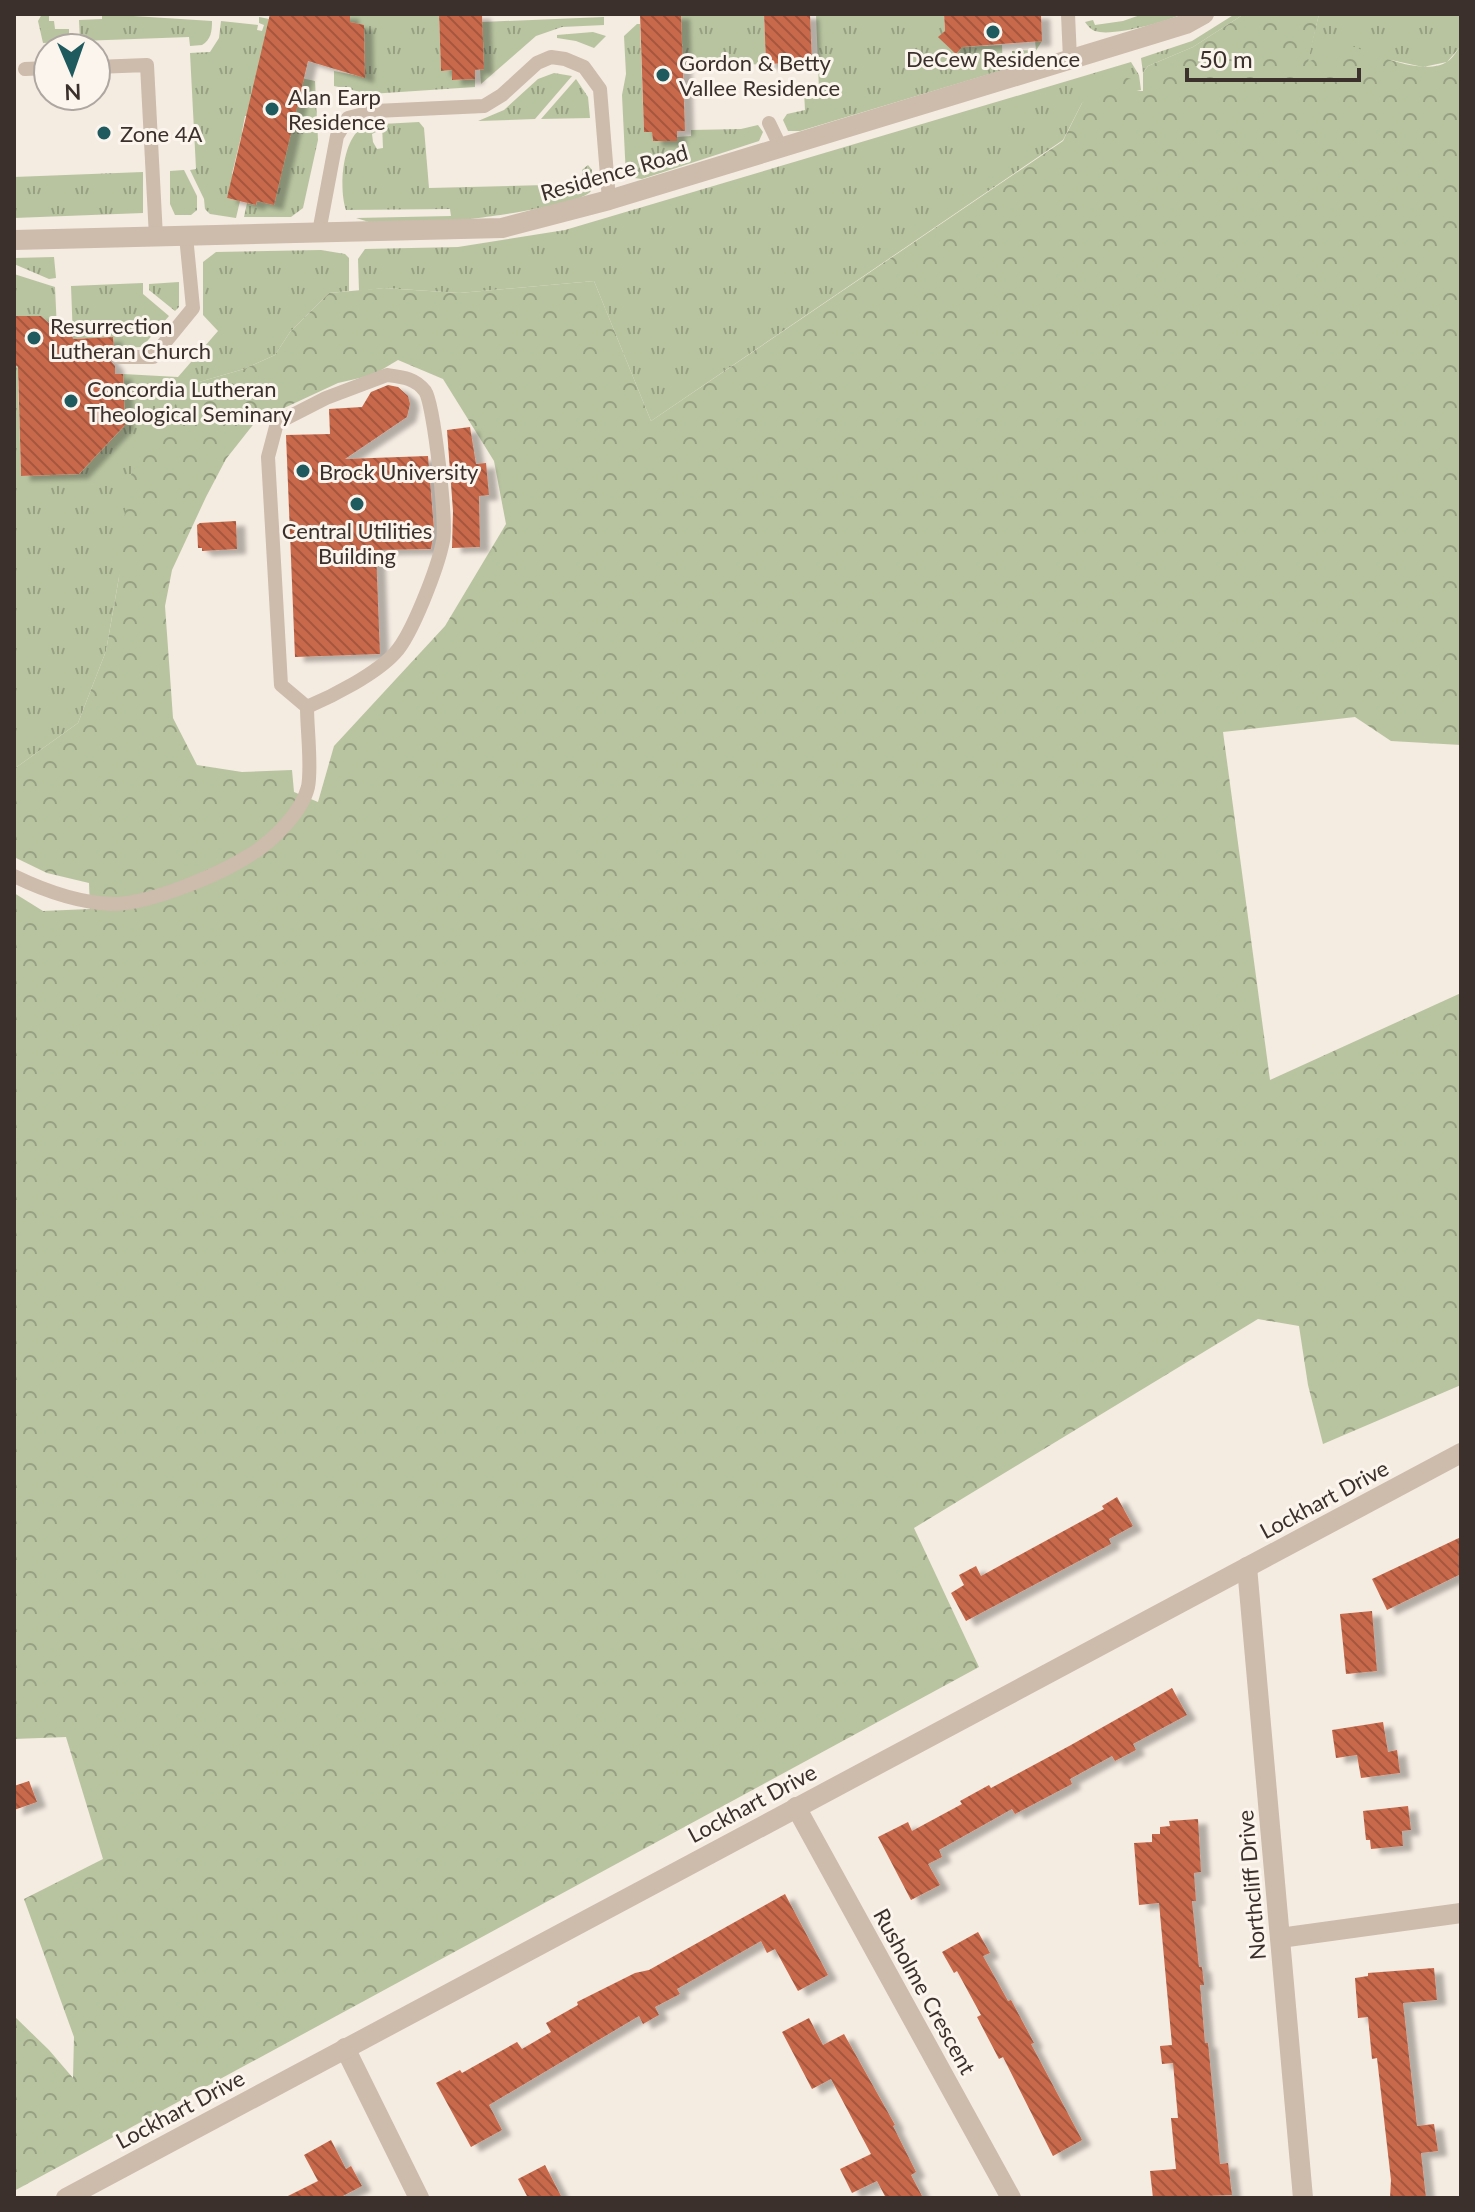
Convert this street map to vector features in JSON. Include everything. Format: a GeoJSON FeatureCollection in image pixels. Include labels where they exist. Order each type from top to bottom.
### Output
{"type":"FeatureCollection","features":[{"type":"Feature","properties":{"kind":"street","name":"Residence Road"},"geometry":{"type":"LineString","coordinates":[[14,240],[502,228],[609,200],[781,148],[1186,24],[1204,14]]}},
{"type":"Feature","properties":{"kind":"street","name":"Lockhart Drive"},"geometry":{"type":"LineString","coordinates":[[66,2198],[1461,1453]]}},
{"type":"Feature","properties":{"kind":"street","name":"Northcliff Drive"},"geometry":{"type":"LineString","coordinates":[[1247,1567],[1303,2198]]}},
{"type":"Feature","properties":{"kind":"street","name":"Rusholme Crescent"},"geometry":{"type":"LineString","coordinates":[[796,1807],[1011,2198]]}},
{"type":"Feature","properties":{"kind":"street"},"geometry":{"type":"LineString","coordinates":[[1280,1938],[1461,1913]]}},
{"type":"Feature","properties":{"kind":"street"},"geometry":{"type":"LineString","coordinates":[[345,2048],[419,2198]]}},
{"type":"Feature","properties":{"kind":"lane"},"geometry":{"type":"LineString","coordinates":[[1068,14],[1070,59]]}},
{"type":"Feature","properties":{"kind":"lane"},"geometry":{"type":"LineString","coordinates":[[319,232],[337,136],[348,118],[375,111],[484,106],[502,95],[537,63],[551,57],[584,67],[600,89],[609,200]]}},
{"type":"Feature","properties":{"kind":"lane"},"geometry":{"type":"LineString","coordinates":[[112,66],[147,65],[156,237]]}},
{"type":"Feature","properties":{"kind":"lane"},"geometry":{"type":"LineString","coordinates":[[25,69],[32,69]]}},
{"type":"Feature","properties":{"kind":"lane"},"geometry":{"type":"LineString","coordinates":[[769,123],[781,148]]}},
{"type":"Feature","properties":{"kind":"lane"},"geometry":{"type":"LineString","coordinates":[[118,357],[153,357],[193,308],[186,236]]}},
{"type":"Feature","properties":{"kind":"lane"},"geometry":{"type":"LineString","coordinates":[[14,876],[41,889],[80,900],[114,904],[145,900],[211,875],[252,855],[294,817],[308,787],[307,707],[281,685],[268,457],[277,423],[326,398],[387,375],[408,377],[426,392],[440,464],[444,539],[424,600],[396,653],[344,691],[307,707]]}},
{"type":"Feature","properties":{"kind":"green space"},"geometry":{"type":"Polygon","coordinates":[[[42,14],[49,14],[49,21],[54,21],[55,29],[69,29],[69,32],[40,32],[38,21],[42,14]]]}},
{"type":"Feature","properties":{"kind":"green space"},"geometry":{"type":"Polygon","coordinates":[[[102,14],[212,21],[207,41],[202,45],[190,46],[189,37],[112,40],[112,32],[80,32],[79,20],[102,19],[102,14]]]}},
{"type":"Feature","properties":{"kind":"green space"},"geometry":{"type":"Polygon","coordinates":[[[350,14],[439,14],[441,71],[452,70],[453,80],[475,79],[475,87],[370,94],[334,86],[334,71],[365,77],[364,26],[350,22],[350,14]]]}},
{"type":"Feature","properties":{"kind":"green space"},"geometry":{"type":"Polygon","coordinates":[[[681,14],[764,14],[766,64],[683,67],[681,14]]]}},
{"type":"Feature","properties":{"kind":"green space"},"geometry":{"type":"Polygon","coordinates":[[[816,14],[944,14],[945,31],[939,37],[962,47],[1002,45],[1003,70],[800,131],[788,131],[783,120],[787,114],[805,110],[804,91],[819,90],[816,14]]]}},
{"type":"Feature","properties":{"kind":"green space"},"geometry":{"type":"Polygon","coordinates":[[[1143,14],[1182,14],[1114,32],[1095,31],[1085,22],[1093,20],[1095,25],[1143,14]]]}},
{"type":"Feature","properties":{"kind":"green space"},"geometry":{"type":"Polygon","coordinates":[[[1235,14],[1244,14],[1193,47],[1148,66],[1143,73],[1141,58],[1192,41],[1235,14]]]}},
{"type":"Feature","properties":{"kind":"green space"},"geometry":{"type":"Polygon","coordinates":[[[1244,14],[1319,14],[1308,62],[1347,44],[1398,62],[1438,66],[1450,60],[1461,46],[1461,745],[1391,741],[1355,717],[1223,732],[1270,1080],[1461,993],[1461,1385],[1323,1444],[1308,1385],[1299,1326],[1258,1319],[914,1528],[979,1667],[14,2191],[14,2016],[73,2078],[74,2037],[24,1899],[103,1859],[66,1737],[14,1739],[14,893],[43,911],[90,909],[89,883],[47,873],[14,857],[14,769],[78,723],[106,651],[119,577],[128,480],[158,426],[192,384],[244,369],[275,355],[290,332],[329,293],[384,288],[459,293],[594,281],[651,421],[1063,141],[1082,103],[1124,77],[1131,79],[1134,91],[1143,91],[1143,73],[1148,66],[1193,47],[1244,14]],[[398,360],[373,375],[338,383],[256,421],[226,459],[172,570],[165,606],[173,718],[197,765],[242,772],[292,770],[294,792],[318,802],[334,746],[445,626],[506,524],[494,461],[443,379],[398,360]]]}},
{"type":"Feature","properties":{"kind":"green space"},"geometry":{"type":"Polygon","coordinates":[[[1319,14],[1461,14],[1461,46],[1447,62],[1423,67],[1391,60],[1307,63],[1319,14]]]}},
{"type":"Feature","properties":{"kind":"green space"},"geometry":{"type":"Polygon","coordinates":[[[259,17],[269,19],[264,54],[261,54],[249,116],[245,116],[244,133],[232,174],[235,175],[227,198],[240,201],[236,218],[210,214],[205,209],[204,199],[190,170],[196,169],[190,53],[210,52],[219,38],[221,21],[258,25],[257,30],[262,31],[264,25],[259,23],[259,17]]]}},
{"type":"Feature","properties":{"kind":"green space"},"geometry":{"type":"Polygon","coordinates":[[[604,17],[604,25],[562,27],[536,36],[481,84],[480,69],[484,69],[482,22],[604,17]]]}},
{"type":"Feature","properties":{"kind":"green space"},"geometry":{"type":"Polygon","coordinates":[[[640,24],[644,132],[652,132],[653,141],[677,141],[677,137],[691,136],[691,130],[741,129],[758,125],[763,132],[759,141],[642,179],[626,177],[622,95],[626,74],[624,36],[640,24]]]}},
{"type":"Feature","properties":{"kind":"green space"},"geometry":{"type":"Polygon","coordinates":[[[593,32],[606,36],[594,48],[557,38],[557,35],[593,32]]]}},
{"type":"Feature","properties":{"kind":"green space"},"geometry":{"type":"Polygon","coordinates":[[[1035,41],[1042,41],[1030,60],[1012,67],[1012,51],[1036,50],[1035,41]]]}},
{"type":"Feature","properties":{"kind":"green space"},"geometry":{"type":"Polygon","coordinates":[[[1131,62],[1139,75],[1141,90],[1082,103],[1063,140],[651,421],[594,281],[459,293],[384,288],[359,291],[358,259],[365,249],[458,247],[565,230],[1131,62]]]}},
{"type":"Feature","properties":{"kind":"green space"},"geometry":{"type":"Polygon","coordinates":[[[554,73],[572,76],[535,119],[478,121],[504,110],[538,79],[554,73]]]}},
{"type":"Feature","properties":{"kind":"green space"},"geometry":{"type":"Polygon","coordinates":[[[301,78],[315,81],[318,140],[303,208],[291,217],[244,217],[247,203],[274,204],[301,78]]]}},
{"type":"Feature","properties":{"kind":"green space"},"geometry":{"type":"Polygon","coordinates":[[[576,79],[588,97],[590,118],[541,119],[576,79]]]}},
{"type":"Feature","properties":{"kind":"green space"},"geometry":{"type":"Polygon","coordinates":[[[419,122],[424,128],[429,188],[583,184],[582,170],[588,165],[592,170],[591,191],[583,197],[548,207],[463,220],[369,222],[356,218],[451,216],[450,209],[346,210],[343,169],[348,147],[358,131],[376,124],[376,132],[372,134],[377,149],[383,148],[382,124],[419,122]]]}},
{"type":"Feature","properties":{"kind":"green space"},"geometry":{"type":"Polygon","coordinates":[[[184,170],[197,196],[197,210],[191,215],[175,215],[170,204],[170,171],[184,170]]]}},
{"type":"Feature","properties":{"kind":"green space"},"geometry":{"type":"Polygon","coordinates":[[[143,172],[143,213],[14,218],[14,177],[143,172]]]}},
{"type":"Feature","properties":{"kind":"green space"},"geometry":{"type":"Polygon","coordinates":[[[321,250],[345,254],[349,258],[349,291],[329,293],[290,332],[275,355],[244,369],[192,384],[119,577],[106,651],[78,723],[14,769],[14,364],[22,371],[18,378],[21,476],[79,474],[125,425],[123,374],[178,377],[218,331],[203,315],[203,262],[216,252],[321,250]]]}},
{"type":"Feature","properties":{"kind":"green space"},"geometry":{"type":"Polygon","coordinates":[[[54,257],[56,278],[49,279],[14,264],[14,258],[54,257]]]}},
{"type":"Feature","properties":{"kind":"green space"},"geometry":{"type":"Polygon","coordinates":[[[14,274],[55,287],[57,330],[41,316],[18,316],[14,320],[14,274]]]}},
{"type":"Feature","properties":{"kind":"green space"},"geometry":{"type":"Polygon","coordinates":[[[179,282],[179,307],[175,311],[149,290],[149,284],[179,282]]]}},
{"type":"Feature","properties":{"kind":"green space"},"geometry":{"type":"Polygon","coordinates":[[[143,283],[143,294],[169,316],[142,347],[114,348],[113,337],[73,339],[71,286],[143,283]]]}},
{"type":"Feature","properties":{"kind":"building","name":"Alan Earp Residence"},"geometry":{"type":"Polygon","coordinates":[[[270,14],[350,14],[350,22],[364,25],[365,78],[308,61],[274,205],[257,201],[256,205],[227,198],[270,14]]]}},
{"type":"Feature","properties":{"kind":"building"},"geometry":{"type":"Polygon","coordinates":[[[439,14],[482,14],[484,69],[475,70],[475,79],[452,80],[452,70],[441,71],[439,14]]]}},
{"type":"Feature","properties":{"kind":"building"},"geometry":{"type":"Polygon","coordinates":[[[640,14],[681,14],[685,131],[677,131],[677,141],[653,141],[652,132],[644,132],[640,14]]]}},
{"type":"Feature","properties":{"kind":"building"},"geometry":{"type":"Polygon","coordinates":[[[764,14],[810,14],[812,62],[766,64],[764,14]]]}},
{"type":"Feature","properties":{"kind":"building","name":"DeCew Residence"},"geometry":{"type":"Polygon","coordinates":[[[944,14],[1041,14],[1042,41],[962,47],[956,54],[938,37],[945,31],[944,14]]]}},
{"type":"Feature","properties":{"kind":"building","name":"Concordia Lutheran Theological Seminary"},"geometry":{"type":"Polygon","coordinates":[[[14,316],[41,316],[62,335],[72,335],[73,339],[113,337],[114,348],[108,358],[115,366],[115,374],[123,374],[125,425],[79,474],[21,476],[14,316]]]}},
{"type":"Feature","properties":{"kind":"building","name":"Central Utilities Building"},"geometry":{"type":"Polygon","coordinates":[[[388,385],[398,387],[408,396],[407,417],[345,459],[428,456],[434,530],[431,549],[376,550],[380,654],[295,657],[286,435],[330,434],[329,409],[362,407],[371,392],[388,385]]]}},
{"type":"Feature","properties":{"kind":"building"},"geometry":{"type":"Polygon","coordinates":[[[470,427],[476,464],[486,463],[489,495],[479,496],[480,547],[452,548],[453,511],[447,430],[470,427]]]}},
{"type":"Feature","properties":{"kind":"building"},"geometry":{"type":"Polygon","coordinates":[[[236,521],[237,549],[202,551],[198,548],[197,525],[236,521]]]}},
{"type":"Feature","properties":{"kind":"building"},"geometry":{"type":"Polygon","coordinates":[[[1117,1497],[1133,1526],[1109,1539],[1111,1544],[966,1621],[951,1593],[964,1585],[959,1575],[976,1566],[981,1576],[1104,1509],[1102,1506],[1117,1497]]]}},
{"type":"Feature","properties":{"kind":"building"},"geometry":{"type":"Polygon","coordinates":[[[1461,1537],[1461,1574],[1387,1610],[1372,1579],[1461,1537]]]}},
{"type":"Feature","properties":{"kind":"building"},"geometry":{"type":"Polygon","coordinates":[[[1372,1611],[1377,1671],[1346,1674],[1340,1614],[1372,1611]]]}},
{"type":"Feature","properties":{"kind":"building"},"geometry":{"type":"Polygon","coordinates":[[[1172,1688],[1187,1715],[1133,1744],[1136,1750],[1115,1761],[1112,1756],[1070,1779],[1072,1784],[1015,1814],[1012,1809],[939,1850],[942,1857],[928,1864],[940,1885],[911,1900],[878,1837],[908,1822],[912,1831],[962,1804],[960,1801],[989,1785],[991,1788],[1172,1688]]]}},
{"type":"Feature","properties":{"kind":"building"},"geometry":{"type":"Polygon","coordinates":[[[1383,1722],[1388,1752],[1397,1750],[1400,1773],[1361,1778],[1357,1755],[1336,1758],[1332,1730],[1383,1722]]]}},
{"type":"Feature","properties":{"kind":"building"},"geometry":{"type":"Polygon","coordinates":[[[29,1781],[37,1802],[14,1810],[14,1786],[29,1781]]]}},
{"type":"Feature","properties":{"kind":"building"},"geometry":{"type":"Polygon","coordinates":[[[1408,1806],[1411,1830],[1402,1831],[1403,1846],[1371,1849],[1370,1840],[1366,1840],[1363,1811],[1408,1806]]]}},
{"type":"Feature","properties":{"kind":"building"},"geometry":{"type":"Polygon","coordinates":[[[1198,1819],[1201,1872],[1194,1873],[1196,1901],[1192,1901],[1199,1967],[1202,1967],[1204,1985],[1200,1985],[1205,2043],[1208,2043],[1220,2164],[1228,2163],[1232,2195],[1153,2198],[1150,2171],[1176,2169],[1171,2118],[1178,2118],[1173,2063],[1162,2064],[1160,2046],[1172,2045],[1159,1903],[1139,1905],[1134,1843],[1152,1842],[1152,1834],[1160,1834],[1160,1827],[1170,1826],[1169,1821],[1198,1819]]]}},
{"type":"Feature","properties":{"kind":"building"},"geometry":{"type":"Polygon","coordinates":[[[785,1894],[828,1975],[798,1991],[775,1949],[767,1953],[761,1941],[677,1989],[680,1994],[655,2007],[659,2015],[643,2024],[639,2016],[489,2105],[502,2130],[471,2147],[436,2083],[460,2070],[462,2073],[517,2042],[522,2049],[551,2032],[546,2023],[578,2005],[577,2002],[635,1973],[649,1970],[785,1894]]]}},
{"type":"Feature","properties":{"kind":"building"},"geometry":{"type":"Polygon","coordinates":[[[978,1932],[990,1953],[983,1956],[1008,2001],[1011,2000],[1082,2140],[1053,2156],[1003,2057],[999,2059],[977,2017],[981,2015],[957,1971],[954,1973],[942,1952],[978,1932]]]}},
{"type":"Feature","properties":{"kind":"building"},"geometry":{"type":"Polygon","coordinates":[[[1434,1968],[1437,2000],[1403,2003],[1417,2126],[1434,2124],[1438,2151],[1421,2153],[1426,2198],[1390,2198],[1391,2180],[1377,2058],[1372,2059],[1368,2017],[1358,2018],[1355,1978],[1368,1976],[1368,1973],[1434,1968]]]}},
{"type":"Feature","properties":{"kind":"building"},"geometry":{"type":"Polygon","coordinates":[[[809,2018],[823,2045],[844,2034],[895,2125],[916,2172],[911,2175],[923,2198],[886,2198],[877,2181],[852,2193],[840,2169],[871,2154],[831,2079],[812,2089],[782,2032],[809,2018]]]}},
{"type":"Feature","properties":{"kind":"building"},"geometry":{"type":"Polygon","coordinates":[[[331,2140],[346,2169],[351,2166],[362,2186],[339,2198],[284,2198],[318,2181],[304,2155],[331,2140]]]}},
{"type":"Feature","properties":{"kind":"building"},"geometry":{"type":"Polygon","coordinates":[[[545,2165],[562,2198],[528,2198],[518,2179],[545,2165]]]}},
{"type":"Feature","properties":{"kind":"place","name":"DeCew Residence"},"geometry":{"type":"Point","coordinates":[993,32]}},
{"type":"Feature","properties":{"kind":"place","name":"Gordon & Betty Vallee Residence"},"geometry":{"type":"Point","coordinates":[663,75]}},
{"type":"Feature","properties":{"kind":"place","name":"Alan Earp Residence"},"geometry":{"type":"Point","coordinates":[272,109]}},
{"type":"Feature","properties":{"kind":"place","name":"Zone 4A"},"geometry":{"type":"Point","coordinates":[104,133]}},
{"type":"Feature","properties":{"kind":"place","name":"Resurrection Lutheran Church"},"geometry":{"type":"Point","coordinates":[34,338]}},
{"type":"Feature","properties":{"kind":"place","name":"Concordia Lutheran Theological Seminary"},"geometry":{"type":"Point","coordinates":[71,401]}},
{"type":"Feature","properties":{"kind":"place","name":"Brock University"},"geometry":{"type":"Point","coordinates":[303,471]}},
{"type":"Feature","properties":{"kind":"place","name":"Central Utilities Building"},"geometry":{"type":"Point","coordinates":[357,504]}}]}
